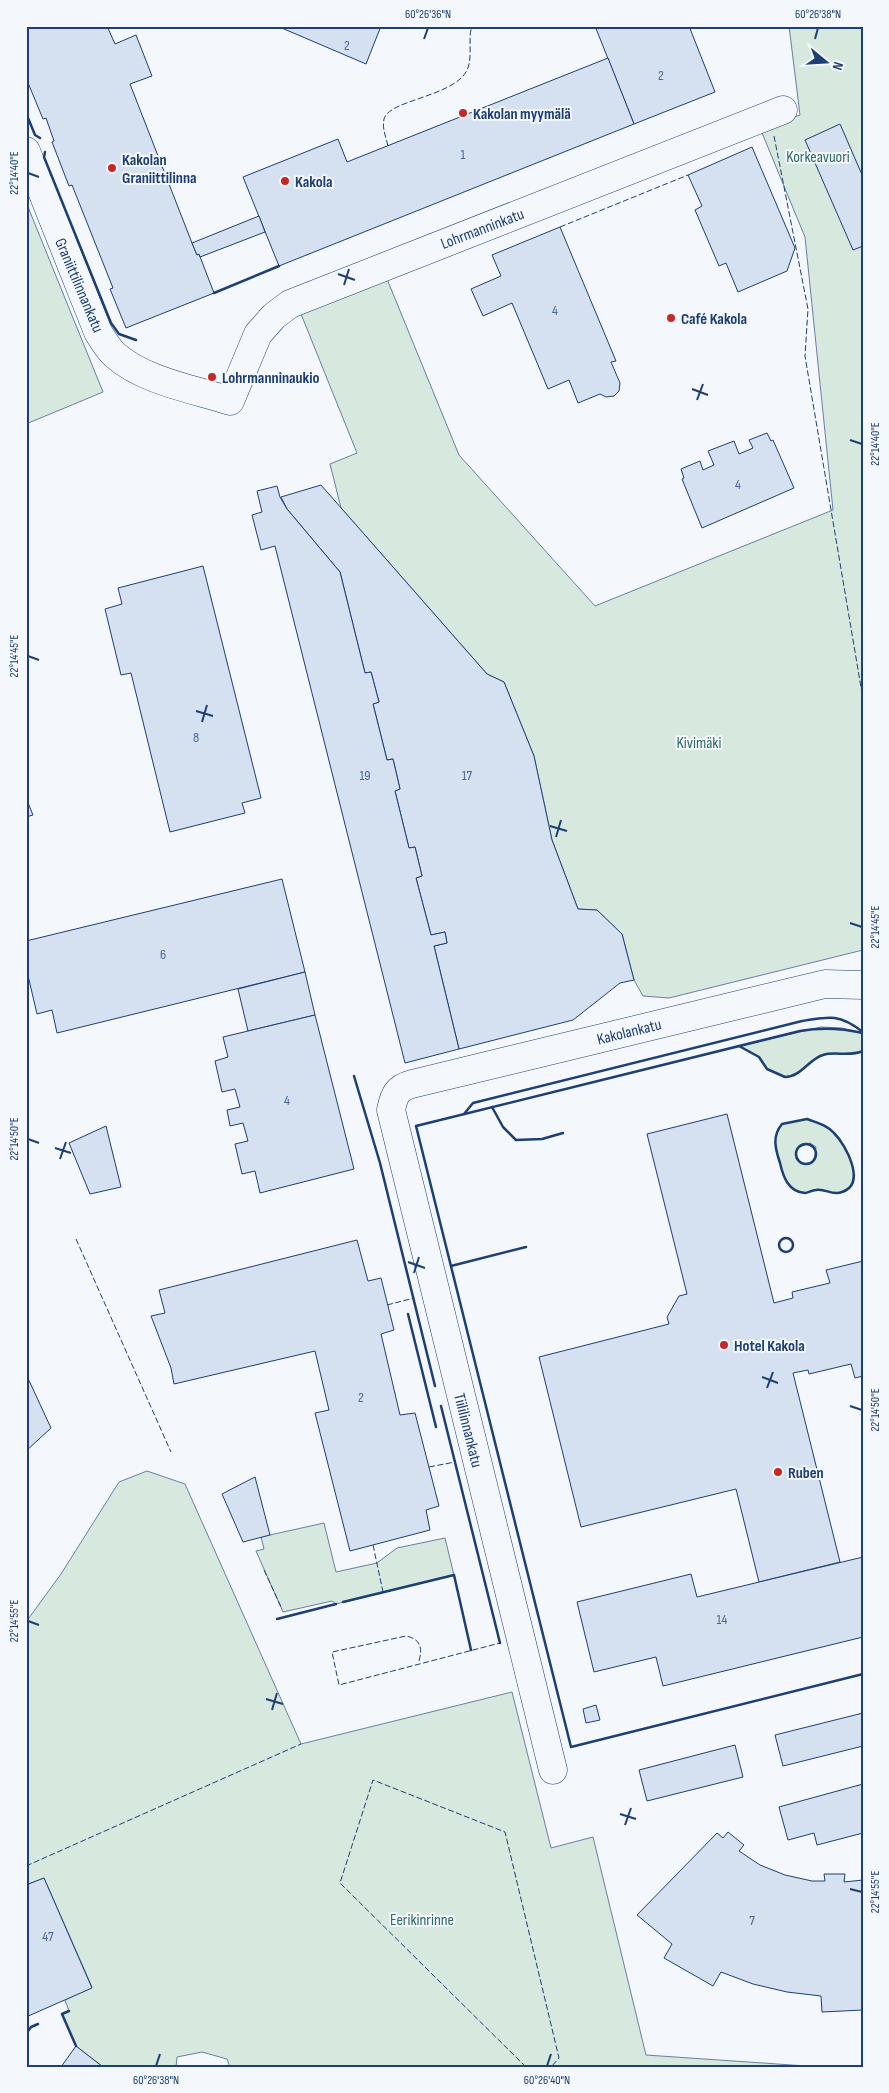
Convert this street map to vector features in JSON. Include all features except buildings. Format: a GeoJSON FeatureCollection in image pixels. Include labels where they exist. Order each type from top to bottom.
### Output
{"type":"FeatureCollection","features":[{"type":"Feature","properties":{"kind":"street","name":"Lohrmanninkatu"},"geometry":{"type":"LineString","coordinates":[[230,401],[258,334],[274,316],[290,304],[783,110]]}},
{"type":"Feature","properties":{"kind":"street","name":"Graniittilinnankatu"},"geometry":{"type":"LineString","coordinates":[[26,152],[98,332],[113,354],[132,368],[150,376],[230,401]]}},
{"type":"Feature","properties":{"kind":"street","name":"Kakolankatu"},"geometry":{"type":"LineString","coordinates":[[397,1091],[412,1084],[825,984],[863,986]]}},
{"type":"Feature","properties":{"kind":"street","name":"Tiililinnankatu"},"geometry":{"type":"LineString","coordinates":[[397,1091],[391,1110],[553,1770]]}},
{"type":"Feature","properties":{"kind":"green space","name":"Kivimäki"},"geometry":{"type":"Polygon","coordinates":[[[789,26],[863,26],[863,950],[669,998],[643,996],[634,980],[622,934],[597,910],[578,909],[552,840],[534,756],[504,682],[487,674],[341,508],[330,464],[357,453],[301,314],[387,279],[459,455],[595,606],[833,510],[805,237],[760,128],[800,115],[789,26]]]}},
{"type":"Feature","properties":{"kind":"green space"},"geometry":{"type":"Polygon","coordinates":[[[26,202],[103,392],[26,424],[26,202]]]}},
{"type":"Feature","properties":{"kind":"green space"},"geometry":{"type":"Polygon","coordinates":[[[821,1027],[842,1028],[863,1033],[863,1051],[853,1054],[823,1055],[813,1060],[796,1074],[785,1077],[767,1069],[759,1057],[739,1046],[821,1027]]]}},
{"type":"Feature","properties":{"kind":"green space"},"geometry":{"type":"Polygon","coordinates":[[[807,1119],[822,1124],[831,1130],[844,1146],[852,1164],[853,1181],[849,1188],[838,1193],[813,1190],[805,1193],[794,1190],[787,1182],[783,1173],[776,1147],[777,1133],[782,1124],[807,1119]],[[810,1143],[797,1148],[796,1159],[805,1163],[814,1161],[816,1147],[810,1143]]]}},
{"type":"Feature","properties":{"kind":"green space","name":"Eerikinrinne"},"geometry":{"type":"Polygon","coordinates":[[[147,1471],[185,1484],[301,1744],[512,1692],[551,1848],[593,1837],[646,2055],[821,2067],[230,2067],[227,2059],[202,2052],[177,2057],[176,2067],[103,2067],[76,2046],[62,2014],[69,2011],[65,2000],[92,1987],[44,1878],[26,1885],[26,1622],[61,1574],[119,1482],[147,1471]]]}},
{"type":"Feature","properties":{"kind":"green space"},"geometry":{"type":"Polygon","coordinates":[[[324,1523],[336,1572],[377,1563],[397,1548],[445,1538],[454,1575],[336,1604],[332,1601],[283,1612],[256,1551],[264,1549],[261,1537],[324,1523]]]}},
{"type":"Feature","properties":{"kind":"fence"},"geometry":{"type":"LineString","coordinates":[[388,146],[384,130],[384,119],[388,113],[408,102],[448,87],[466,72],[470,61],[472,26]]}},
{"type":"Feature","properties":{"kind":"fence"},"geometry":{"type":"LineString","coordinates":[[774,136],[808,309],[805,356],[863,699]]}},
{"type":"Feature","properties":{"kind":"fence"},"geometry":{"type":"LineString","coordinates":[[560,227],[688,175]]}},
{"type":"Feature","properties":{"kind":"fence"},"geometry":{"type":"LineString","coordinates":[[76,1239],[171,1452]]}},
{"type":"Feature","properties":{"kind":"fence"},"geometry":{"type":"LineString","coordinates":[[387,1305],[414,1298]]}},
{"type":"Feature","properties":{"kind":"fence"},"geometry":{"type":"LineString","coordinates":[[429,1467],[455,1462]]}},
{"type":"Feature","properties":{"kind":"fence"},"geometry":{"type":"LineString","coordinates":[[373,1545],[383,1592]]}},
{"type":"Feature","properties":{"kind":"fence"},"geometry":{"type":"LineString","coordinates":[[264,1570],[282,1609]]}},
{"type":"Feature","properties":{"kind":"fence"},"geometry":{"type":"LineString","coordinates":[[419,1661],[421,1652],[419,1644],[411,1637],[406,1636],[332,1652],[339,1685],[500,1643]]}},
{"type":"Feature","properties":{"kind":"fence"},"geometry":{"type":"LineString","coordinates":[[26,1866],[301,1744]]}},
{"type":"Feature","properties":{"kind":"fence"},"geometry":{"type":"LineString","coordinates":[[526,2067],[340,1883],[373,1780],[505,1832],[559,2058],[551,2067]]}},
{"type":"Feature","properties":{"kind":"wall"},"geometry":{"type":"LineString","coordinates":[[26,113],[35,135],[40,138]]}},
{"type":"Feature","properties":{"kind":"wall"},"geometry":{"type":"LineString","coordinates":[[45,152],[44,157],[111,323],[119,334],[136,340]]}},
{"type":"Feature","properties":{"kind":"wall"},"geometry":{"type":"LineString","coordinates":[[214,293],[279,266]]}},
{"type":"Feature","properties":{"kind":"wall"},"geometry":{"type":"LineString","coordinates":[[464,1114],[473,1103],[802,1021],[820,1018],[841,1019],[863,1032]]}},
{"type":"Feature","properties":{"kind":"wall"},"geometry":{"type":"LineString","coordinates":[[863,1033],[832,1029],[800,1031],[416,1126],[571,1747],[863,1674]]}},
{"type":"Feature","properties":{"kind":"wall"},"geometry":{"type":"LineString","coordinates":[[739,1046],[759,1057],[767,1069],[785,1077],[796,1074],[813,1060],[823,1055],[853,1054],[863,1051]]}},
{"type":"Feature","properties":{"kind":"wall"},"geometry":{"type":"LineString","coordinates":[[354,1076],[380,1163],[435,1386]]}},
{"type":"Feature","properties":{"kind":"wall"},"geometry":{"type":"LineString","coordinates":[[492,1107],[503,1127],[516,1140],[542,1139],[563,1133]]}},
{"type":"Feature","properties":{"kind":"wall"},"geometry":{"type":"LineString","coordinates":[[807,1119],[822,1124],[831,1130],[844,1146],[854,1173],[853,1181],[849,1188],[842,1192],[835,1193],[819,1190],[806,1193],[799,1192],[794,1190],[785,1178],[776,1147],[777,1133],[782,1124],[807,1119]]}},
{"type":"Feature","properties":{"kind":"wall"},"geometry":{"type":"LineString","coordinates":[[806,1144],[813,1147],[816,1154],[813,1161],[806,1164],[799,1161],[796,1154],[799,1147],[806,1144]]}},
{"type":"Feature","properties":{"kind":"wall"},"geometry":{"type":"LineString","coordinates":[[783,1238],[789,1238],[793,1245],[789,1252],[783,1252],[779,1248],[779,1242],[783,1238]]}},
{"type":"Feature","properties":{"kind":"wall"},"geometry":{"type":"LineString","coordinates":[[451,1266],[526,1247]]}},
{"type":"Feature","properties":{"kind":"wall"},"geometry":{"type":"LineString","coordinates":[[408,1314],[436,1427]]}},
{"type":"Feature","properties":{"kind":"wall"},"geometry":{"type":"LineString","coordinates":[[441,1406],[500,1643]]}},
{"type":"Feature","properties":{"kind":"wall"},"geometry":{"type":"LineString","coordinates":[[343,1602],[454,1575],[471,1650]]}},
{"type":"Feature","properties":{"kind":"wall"},"geometry":{"type":"LineString","coordinates":[[277,1619],[336,1604]]}},
{"type":"Feature","properties":{"kind":"wall"},"geometry":{"type":"LineString","coordinates":[[69,2011],[62,2014],[76,2046]]}},
{"type":"Feature","properties":{"kind":"wall"},"geometry":{"type":"LineString","coordinates":[[26,2034],[31,2027],[38,2024]]}},
{"type":"Feature","properties":{"kind":"place","name":"Kakolan myymälä"},"geometry":{"type":"Point","coordinates":[463,113]}},
{"type":"Feature","properties":{"kind":"place","name":"Kakolan Graniittilinna"},"geometry":{"type":"Point","coordinates":[112,168]}},
{"type":"Feature","properties":{"kind":"place","name":"Kakola"},"geometry":{"type":"Point","coordinates":[285,181]}},
{"type":"Feature","properties":{"kind":"place","name":"Café Kakola"},"geometry":{"type":"Point","coordinates":[671,318]}},
{"type":"Feature","properties":{"kind":"place","name":"Lohrmanninaukio"},"geometry":{"type":"Point","coordinates":[212,377]}},
{"type":"Feature","properties":{"kind":"place","name":"Hotel Kakola"},"geometry":{"type":"Point","coordinates":[724,1345]}},
{"type":"Feature","properties":{"kind":"place","name":"Ruben"},"geometry":{"type":"Point","coordinates":[778,1472]}},
{"type":"Feature","properties":{"kind":"park label","name":"Korkeavuori"},"geometry":{"type":"Point","coordinates":[818,156]}}]}
